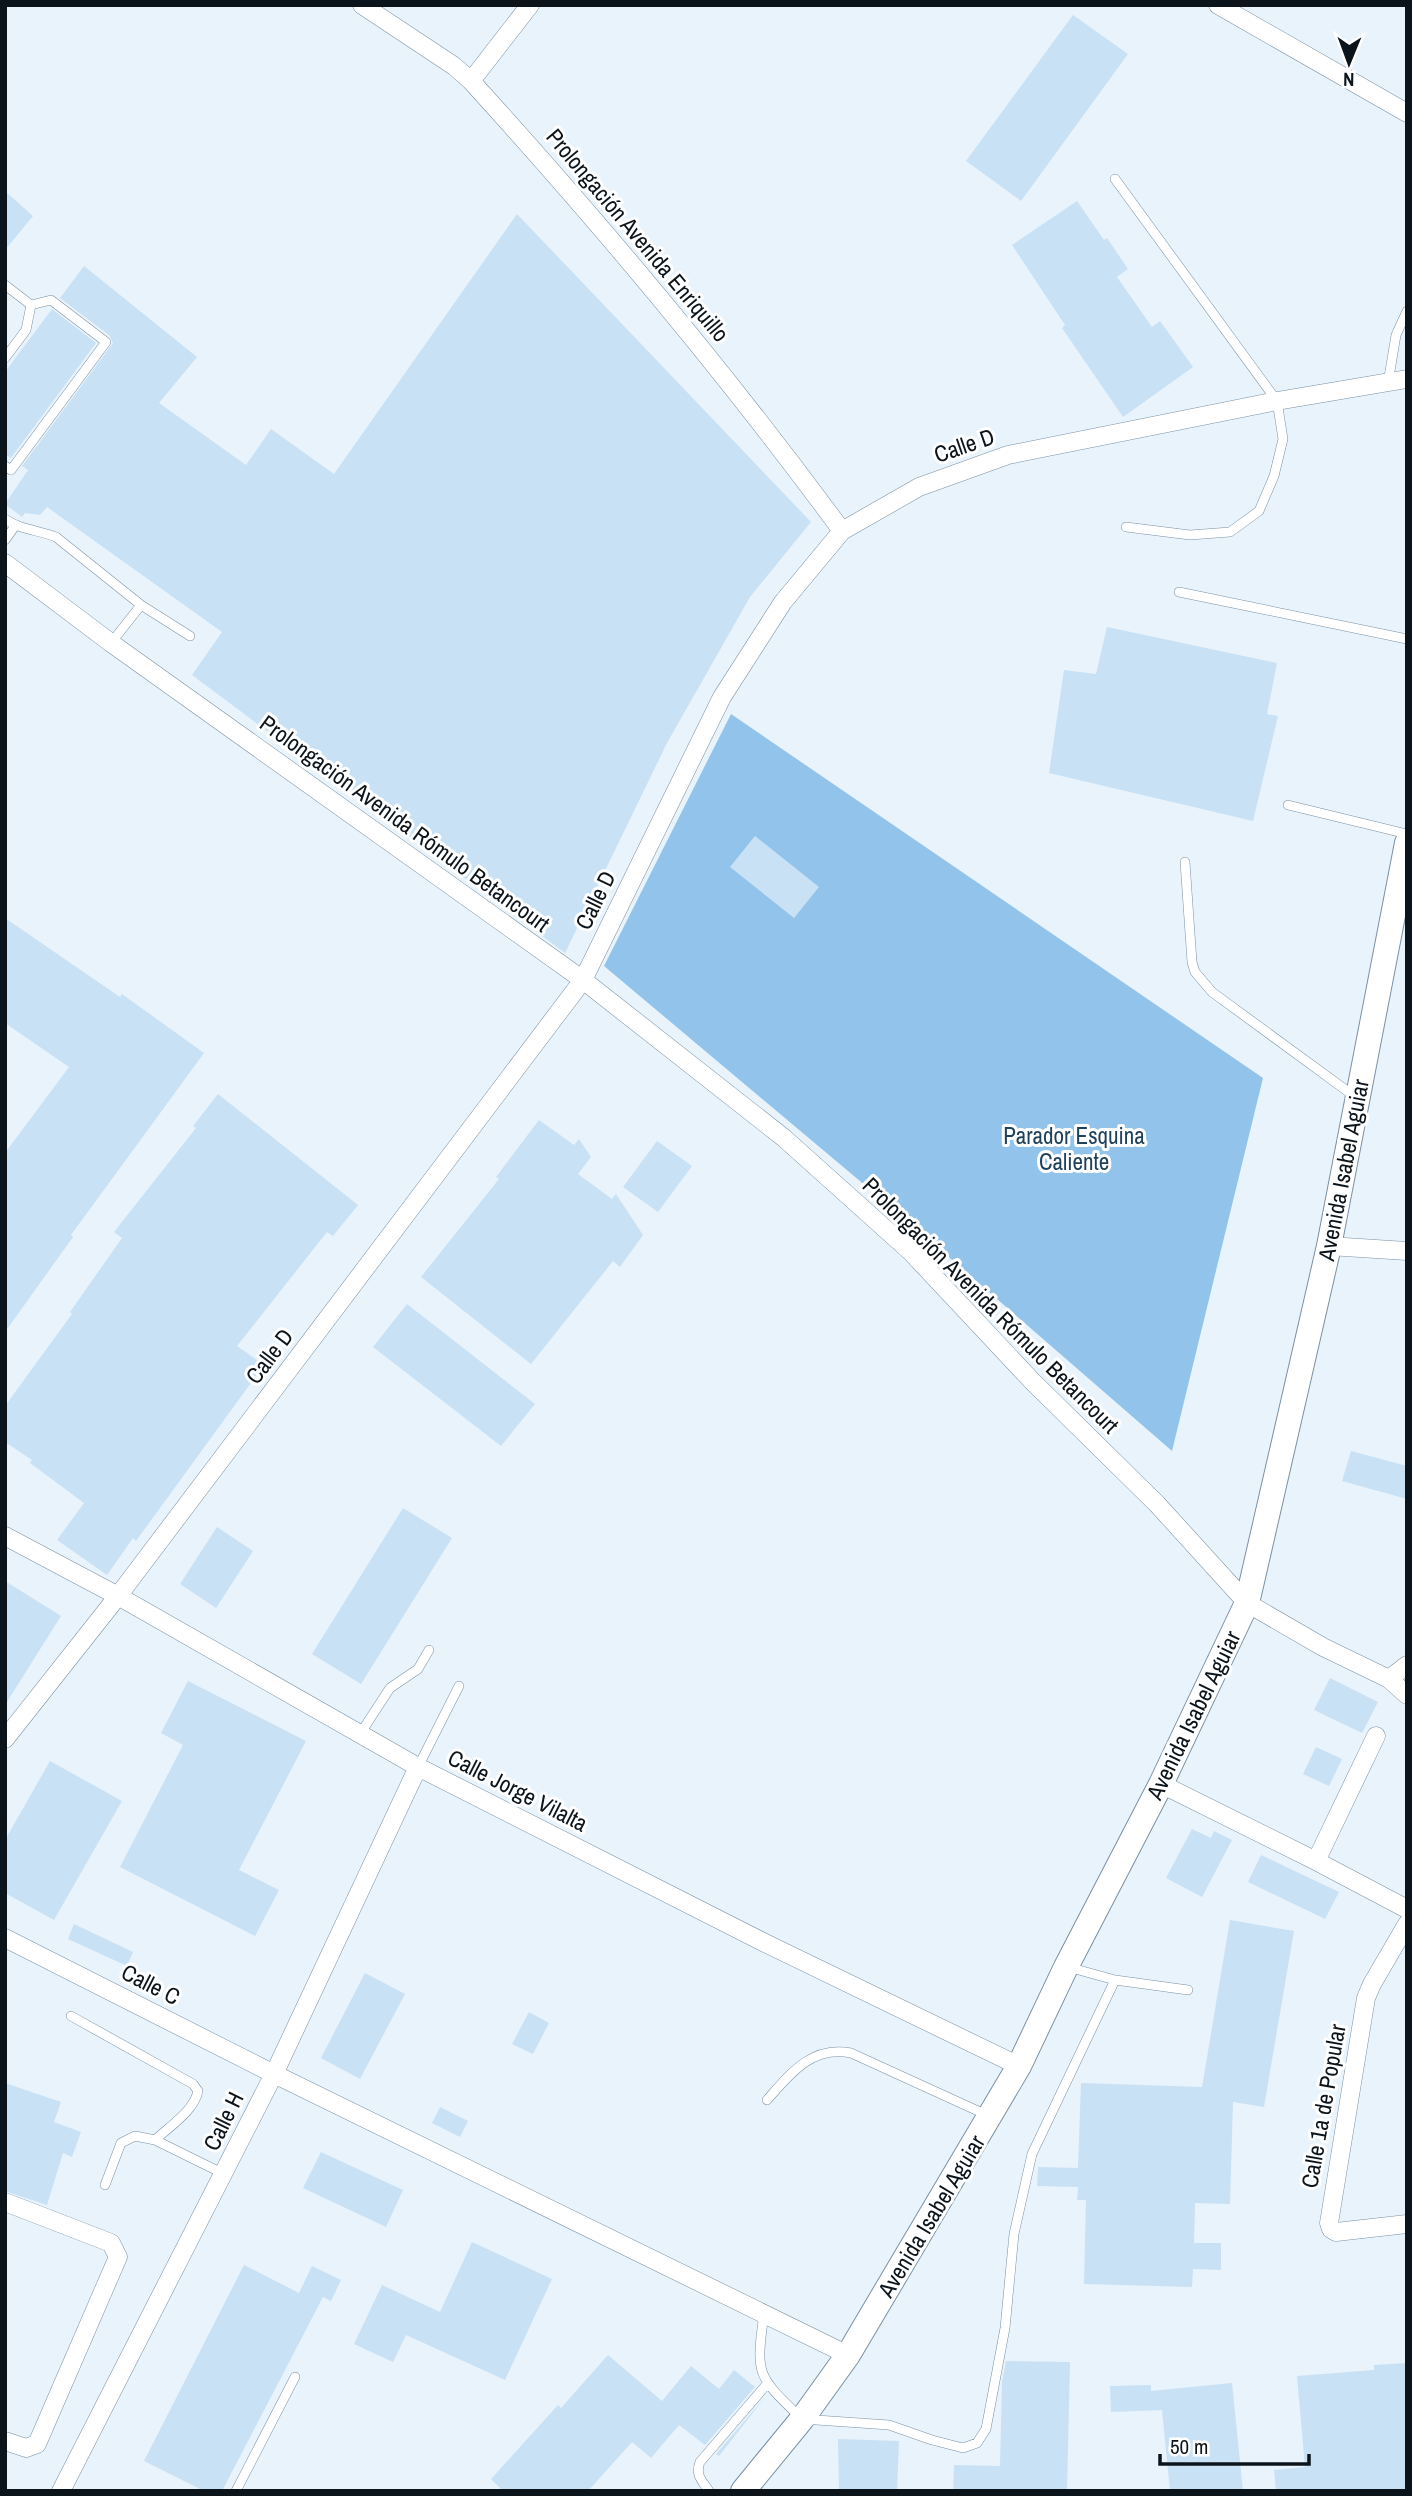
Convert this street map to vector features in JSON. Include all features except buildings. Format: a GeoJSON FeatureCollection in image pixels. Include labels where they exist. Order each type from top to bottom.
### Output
{"type":"FeatureCollection","features":[{"type":"Feature","properties":{"kind":"main road","name":"Avenida Isabel Aguiar"},"geometry":{"type":"LineString","coordinates":[[743,2491],[802,2419],[848,2355],[1019,2066],[1066,1966],[1161,1784],[1247,1603],[1329,1246],[1407,843]]}},
{"type":"Feature","properties":{"kind":"street","name":"Prolongación Avenida Enriquillo"},"geometry":{"type":"LineString","coordinates":[[362,5],[454,66],[471,81],[563,183],[676,316],[766,428],[842,531]]}},
{"type":"Feature","properties":{"kind":"street"},"geometry":{"type":"LineString","coordinates":[[471,81],[530,5]]}},
{"type":"Feature","properties":{"kind":"street"},"geometry":{"type":"LineString","coordinates":[[1218,5],[1407,113]]}},
{"type":"Feature","properties":{"kind":"street","name":"Calle D"},"geometry":{"type":"LineString","coordinates":[[5,1739],[118,1596],[583,980],[722,697],[783,602],[842,531],[919,487],[1009,455],[1277,401],[1407,379]]}},
{"type":"Feature","properties":{"kind":"street","name":"Prolongación Avenida Rómulo Betancourt"},"geometry":{"type":"LineString","coordinates":[[5,563],[111,643],[583,980],[784,1138],[911,1252],[1033,1382],[1157,1504],[1247,1603],[1323,1647],[1389,1679],[1407,1695]]}},
{"type":"Feature","properties":{"kind":"street"},"geometry":{"type":"LineString","coordinates":[[1329,1246],[1407,1251]]}},
{"type":"Feature","properties":{"kind":"street","name":"Calle Jorge Vilalta"},"geometry":{"type":"LineString","coordinates":[[5,1536],[118,1596],[418,1767],[765,1943],[1019,2066]]}},
{"type":"Feature","properties":{"kind":"street"},"geometry":{"type":"LineString","coordinates":[[1389,1679],[1407,1665]]}},
{"type":"Feature","properties":{"kind":"street"},"geometry":{"type":"LineString","coordinates":[[1316,1861],[1376,1736]]}},
{"type":"Feature","properties":{"kind":"street","name":"Calle H"},"geometry":{"type":"LineString","coordinates":[[61,2491],[274,2074],[418,1767]]}},
{"type":"Feature","properties":{"kind":"street"},"geometry":{"type":"LineString","coordinates":[[1161,1784],[1407,1909]]}},
{"type":"Feature","properties":{"kind":"street","name":"Calle 1a de Popular"},"geometry":{"type":"LineString","coordinates":[[1407,1924],[1366,1998],[1328,2223],[1336,2232],[1407,2224]]}},
{"type":"Feature","properties":{"kind":"street","name":"Calle C"},"geometry":{"type":"LineString","coordinates":[[5,1938],[274,2074],[848,2355]]}},
{"type":"Feature","properties":{"kind":"street"},"geometry":{"type":"LineString","coordinates":[[5,2203],[111,2243],[118,2257],[37,2444],[26,2448],[5,2441]]}},
{"type":"Feature","properties":{"kind":"lane"},"geometry":{"type":"LineString","coordinates":[[1115,179],[1277,401],[1283,439],[1274,476],[1259,511],[1230,531],[1190,535],[1126,527]]}},
{"type":"Feature","properties":{"kind":"lane"},"geometry":{"type":"LineString","coordinates":[[5,285],[31,306]]}},
{"type":"Feature","properties":{"kind":"lane"},"geometry":{"type":"LineString","coordinates":[[5,466],[11,470],[106,342],[51,300],[31,306]]}},
{"type":"Feature","properties":{"kind":"lane"},"geometry":{"type":"LineString","coordinates":[[5,358],[26,330],[31,306]]}},
{"type":"Feature","properties":{"kind":"lane"},"geometry":{"type":"LineString","coordinates":[[1388,383],[1396,335],[1407,311]]}},
{"type":"Feature","properties":{"kind":"lane"},"geometry":{"type":"LineString","coordinates":[[5,519],[15,526],[40,530],[56,537],[141,605],[190,636]]}},
{"type":"Feature","properties":{"kind":"lane"},"geometry":{"type":"LineString","coordinates":[[5,540],[15,526]]}},
{"type":"Feature","properties":{"kind":"lane"},"geometry":{"type":"LineString","coordinates":[[1179,592],[1407,639]]}},
{"type":"Feature","properties":{"kind":"lane"},"geometry":{"type":"LineString","coordinates":[[111,643],[141,605]]}},
{"type":"Feature","properties":{"kind":"lane"},"geometry":{"type":"LineString","coordinates":[[1288,805],[1407,834]]}},
{"type":"Feature","properties":{"kind":"lane"},"geometry":{"type":"LineString","coordinates":[[1185,862],[1195,972],[1212,992],[1358,1098]]}},
{"type":"Feature","properties":{"kind":"lane"},"geometry":{"type":"LineString","coordinates":[[360,1734],[390,1688],[418,1669],[429,1650]]}},
{"type":"Feature","properties":{"kind":"lane"},"geometry":{"type":"LineString","coordinates":[[418,1767],[459,1686]]}},
{"type":"Feature","properties":{"kind":"lane"},"geometry":{"type":"LineString","coordinates":[[1066,1966],[1115,1980],[1188,1990]]}},
{"type":"Feature","properties":{"kind":"lane"},"geometry":{"type":"LineString","coordinates":[[764,2314],[758,2349],[760,2369],[767,2384],[802,2419],[889,2425],[963,2448],[976,2443],[986,2429],[1005,2328],[1014,2234],[1032,2154],[1115,1980]]}},
{"type":"Feature","properties":{"kind":"lane"},"geometry":{"type":"LineString","coordinates":[[71,2016],[193,2084],[198,2091],[196,2099],[187,2110],[155,2140]]}},
{"type":"Feature","properties":{"kind":"lane"},"geometry":{"type":"LineString","coordinates":[[767,2101],[791,2071],[824,2052],[838,2051],[851,2053],[990,2117]]}},
{"type":"Feature","properties":{"kind":"lane"},"geometry":{"type":"LineString","coordinates":[[105,2185],[121,2143],[135,2136],[155,2140],[224,2174]]}},
{"type":"Feature","properties":{"kind":"lane"},"geometry":{"type":"LineString","coordinates":[[236,2491],[295,2378]]}},
{"type":"Feature","properties":{"kind":"lane"},"geometry":{"type":"LineString","coordinates":[[709,2491],[698,2477],[700,2462],[767,2384]]}},
{"type":"Feature","properties":{"kind":"green space","name":"Parador Esquina Caliente"},"geometry":{"type":"Polygon","coordinates":[[[731,714],[1263,1078],[1172,1451],[898,1213],[604,966],[731,714]]]}}]}
